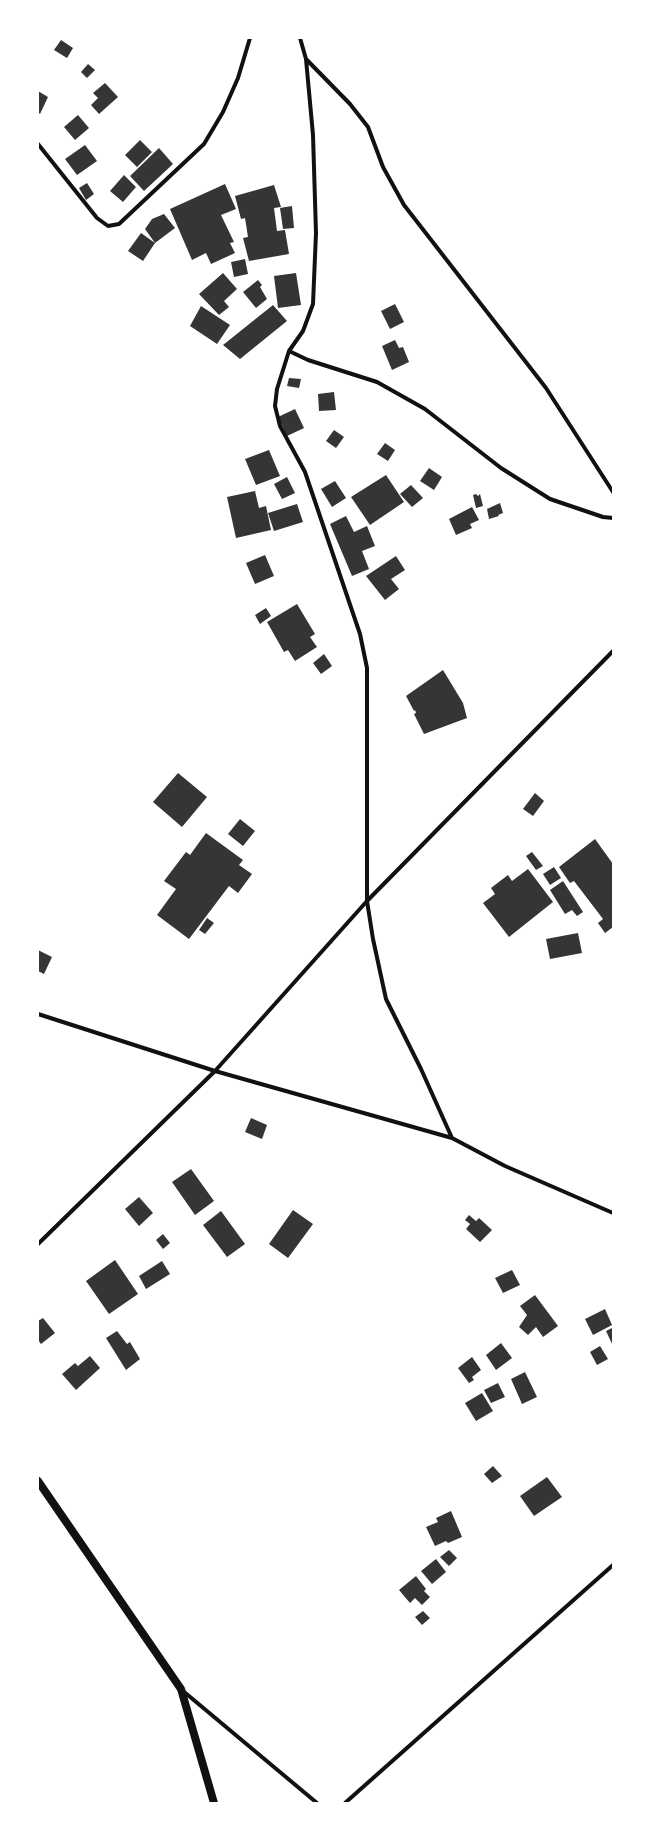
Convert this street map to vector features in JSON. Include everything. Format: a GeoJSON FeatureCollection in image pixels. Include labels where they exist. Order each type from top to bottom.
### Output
{"type":"FeatureCollection","features":[{"type":"Feature","properties":{"kind":"main road"},"geometry":{"type":"LineString","coordinates":[[38,1481],[181,1689],[214,1803]]}},
{"type":"Feature","properties":{"kind":"street"},"geometry":{"type":"LineString","coordinates":[[38,144],[98,218],[108,226],[119,224],[204,144],[223,112],[238,78],[250,38]]}},
{"type":"Feature","properties":{"kind":"street"},"geometry":{"type":"LineString","coordinates":[[300,38],[306,59],[313,135],[316,233],[313,304],[302,331],[289,351],[277,388],[275,406],[280,426],[305,472],[360,634],[367,668],[367,902],[386,999],[421,1069],[452,1138]]}},
{"type":"Feature","properties":{"kind":"street"},"geometry":{"type":"LineString","coordinates":[[306,59],[350,104],[368,127],[383,167],[404,205],[546,388],[613,492]]}},
{"type":"Feature","properties":{"kind":"street"},"geometry":{"type":"LineString","coordinates":[[289,351],[308,360],[376,382],[425,409],[501,468],[550,499],[603,517],[613,518]]}},
{"type":"Feature","properties":{"kind":"street"},"geometry":{"type":"LineString","coordinates":[[38,1244],[215,1070],[367,902],[613,651]]}},
{"type":"Feature","properties":{"kind":"street"},"geometry":{"type":"LineString","coordinates":[[38,1014],[215,1070],[452,1138],[505,1166],[613,1213]]}},
{"type":"Feature","properties":{"kind":"street"},"geometry":{"type":"LineString","coordinates":[[344,1803],[613,1565]]}},
{"type":"Feature","properties":{"kind":"street"},"geometry":{"type":"LineString","coordinates":[[181,1689],[317,1803]]}},
{"type":"Feature","properties":{"kind":"building"},"geometry":{"type":"Polygon","coordinates":[[[61,40],[73,48],[67,58],[54,50],[61,40]]]}},
{"type":"Feature","properties":{"kind":"building"},"geometry":{"type":"Polygon","coordinates":[[[88,64],[95,70],[87,78],[81,72],[88,64]]]}},
{"type":"Feature","properties":{"kind":"building"},"geometry":{"type":"Polygon","coordinates":[[[105,83],[118,97],[99,114],[91,105],[98,98],[93,93],[105,83]]]}},
{"type":"Feature","properties":{"kind":"building"},"geometry":{"type":"Polygon","coordinates":[[[38,91],[48,97],[40,114],[38,112],[38,91]]]}},
{"type":"Feature","properties":{"kind":"building"},"geometry":{"type":"Polygon","coordinates":[[[78,115],[89,128],[75,140],[64,127],[78,115]]]}},
{"type":"Feature","properties":{"kind":"building"},"geometry":{"type":"Polygon","coordinates":[[[140,140],[152,152],[137,167],[125,155],[140,140]]]}},
{"type":"Feature","properties":{"kind":"building"},"geometry":{"type":"Polygon","coordinates":[[[85,145],[97,161],[77,175],[65,159],[85,145]]]}},
{"type":"Feature","properties":{"kind":"building"},"geometry":{"type":"Polygon","coordinates":[[[159,148],[173,164],[144,191],[130,176],[159,148]]]}},
{"type":"Feature","properties":{"kind":"building"},"geometry":{"type":"Polygon","coordinates":[[[124,175],[136,187],[123,202],[110,191],[124,175]]]}},
{"type":"Feature","properties":{"kind":"building"},"geometry":{"type":"Polygon","coordinates":[[[87,183],[94,194],[86,200],[79,188],[87,183]]]}},
{"type":"Feature","properties":{"kind":"building"},"geometry":{"type":"Polygon","coordinates":[[[225,184],[236,209],[221,215],[234,242],[230,243],[235,253],[211,264],[206,253],[192,260],[170,209],[225,184]]]}},
{"type":"Feature","properties":{"kind":"building"},"geometry":{"type":"Polygon","coordinates":[[[274,185],[281,207],[274,208],[277,231],[285,230],[289,254],[249,261],[243,238],[248,237],[245,218],[241,219],[235,196],[274,185]]]}},
{"type":"Feature","properties":{"kind":"building"},"geometry":{"type":"Polygon","coordinates":[[[292,206],[294,228],[283,229],[280,208],[292,206]]]}},
{"type":"Feature","properties":{"kind":"building"},"geometry":{"type":"Polygon","coordinates":[[[164,214],[175,228],[155,243],[145,229],[152,219],[164,214]]]}},
{"type":"Feature","properties":{"kind":"building"},"geometry":{"type":"Polygon","coordinates":[[[141,233],[155,243],[143,261],[128,251],[141,233]]]}},
{"type":"Feature","properties":{"kind":"building"},"geometry":{"type":"Polygon","coordinates":[[[245,259],[248,274],[234,277],[231,262],[245,259]]]}},
{"type":"Feature","properties":{"kind":"building"},"geometry":{"type":"Polygon","coordinates":[[[223,273],[237,289],[224,301],[229,307],[219,315],[199,294],[223,273]]]}},
{"type":"Feature","properties":{"kind":"building"},"geometry":{"type":"Polygon","coordinates":[[[296,273],[301,305],[278,308],[274,276],[296,273]]]}},
{"type":"Feature","properties":{"kind":"building"},"geometry":{"type":"Polygon","coordinates":[[[258,280],[262,285],[260,287],[267,299],[256,308],[243,292],[258,280]]]}},
{"type":"Feature","properties":{"kind":"building"},"geometry":{"type":"Polygon","coordinates":[[[395,304],[404,322],[390,329],[381,311],[395,304]]]}},
{"type":"Feature","properties":{"kind":"building"},"geometry":{"type":"Polygon","coordinates":[[[273,305],[287,321],[240,359],[223,345],[273,305]]]}},
{"type":"Feature","properties":{"kind":"building"},"geometry":{"type":"Polygon","coordinates":[[[201,306],[230,325],[217,344],[190,326],[201,306]]]}},
{"type":"Feature","properties":{"kind":"building"},"geometry":{"type":"Polygon","coordinates":[[[395,340],[399,348],[403,347],[409,362],[392,370],[382,346],[395,340]]]}},
{"type":"Feature","properties":{"kind":"building"},"geometry":{"type":"Polygon","coordinates":[[[289,378],[301,379],[299,388],[287,386],[289,378]]]}},
{"type":"Feature","properties":{"kind":"building"},"geometry":{"type":"Polygon","coordinates":[[[334,392],[336,410],[319,411],[318,394],[334,392]]]}},
{"type":"Feature","properties":{"kind":"building"},"geometry":{"type":"Polygon","coordinates":[[[295,409],[304,428],[287,436],[278,417],[295,409]]]}},
{"type":"Feature","properties":{"kind":"building"},"geometry":{"type":"Polygon","coordinates":[[[334,430],[344,437],[336,448],[326,441],[334,430]]]}},
{"type":"Feature","properties":{"kind":"building"},"geometry":{"type":"Polygon","coordinates":[[[385,443],[395,450],[388,461],[377,454],[385,443]]]}},
{"type":"Feature","properties":{"kind":"building"},"geometry":{"type":"Polygon","coordinates":[[[269,450],[280,476],[256,485],[245,459],[269,450]]]}},
{"type":"Feature","properties":{"kind":"building"},"geometry":{"type":"Polygon","coordinates":[[[429,468],[442,477],[434,490],[420,481],[429,468]]]}},
{"type":"Feature","properties":{"kind":"building"},"geometry":{"type":"Polygon","coordinates":[[[386,475],[404,502],[370,525],[351,497],[386,475]]]}},
{"type":"Feature","properties":{"kind":"building"},"geometry":{"type":"Polygon","coordinates":[[[287,477],[295,493],[282,499],[274,484],[287,477]]]}},
{"type":"Feature","properties":{"kind":"building"},"geometry":{"type":"Polygon","coordinates":[[[335,481],[346,498],[332,507],[321,489],[335,481]]]}},
{"type":"Feature","properties":{"kind":"building"},"geometry":{"type":"Polygon","coordinates":[[[411,485],[423,498],[412,507],[400,494],[411,485]]]}},
{"type":"Feature","properties":{"kind":"building"},"geometry":{"type":"Polygon","coordinates":[[[255,491],[259,508],[266,506],[271,530],[236,538],[227,497],[255,491]]]}},
{"type":"Feature","properties":{"kind":"building"},"geometry":{"type":"Polygon","coordinates":[[[476,494],[478,496],[480,494],[483,506],[476,508],[473,495],[476,494]]]}},
{"type":"Feature","properties":{"kind":"building"},"geometry":{"type":"Polygon","coordinates":[[[500,503],[503,513],[489,519],[487,509],[500,503]]]}},
{"type":"Feature","properties":{"kind":"building"},"geometry":{"type":"Polygon","coordinates":[[[297,504],[303,522],[274,531],[268,513],[297,504]]]}},
{"type":"Feature","properties":{"kind":"building"},"geometry":{"type":"Polygon","coordinates":[[[472,507],[479,520],[470,524],[472,528],[456,535],[449,519],[472,507]]]}},
{"type":"Feature","properties":{"kind":"building"},"geometry":{"type":"Polygon","coordinates":[[[346,516],[354,532],[367,526],[375,546],[362,551],[369,569],[352,576],[330,524],[346,516]]]}},
{"type":"Feature","properties":{"kind":"building"},"geometry":{"type":"Polygon","coordinates":[[[265,555],[274,576],[255,584],[246,563],[265,555]]]}},
{"type":"Feature","properties":{"kind":"building"},"geometry":{"type":"Polygon","coordinates":[[[396,556],[405,570],[391,579],[399,589],[385,600],[366,576],[396,556]]]}},
{"type":"Feature","properties":{"kind":"building"},"geometry":{"type":"Polygon","coordinates":[[[297,604],[315,634],[310,637],[317,647],[295,661],[288,650],[284,652],[267,622],[297,604]]]}},
{"type":"Feature","properties":{"kind":"building"},"geometry":{"type":"Polygon","coordinates":[[[266,608],[271,616],[260,624],[255,615],[266,608]]]}},
{"type":"Feature","properties":{"kind":"building"},"geometry":{"type":"Polygon","coordinates":[[[324,654],[332,666],[321,674],[313,663],[324,654]]]}},
{"type":"Feature","properties":{"kind":"building"},"geometry":{"type":"Polygon","coordinates":[[[443,670],[463,703],[467,718],[424,734],[414,714],[416,713],[415,710],[414,711],[406,696],[443,670]]]}},
{"type":"Feature","properties":{"kind":"building"},"geometry":{"type":"Polygon","coordinates":[[[178,773],[207,797],[182,827],[153,802],[178,773]]]}},
{"type":"Feature","properties":{"kind":"building"},"geometry":{"type":"Polygon","coordinates":[[[535,793],[544,801],[533,816],[523,809],[535,793]]]}},
{"type":"Feature","properties":{"kind":"building"},"geometry":{"type":"Polygon","coordinates":[[[240,819],[255,831],[243,846],[228,834],[240,819]]]}},
{"type":"Feature","properties":{"kind":"building"},"geometry":{"type":"Polygon","coordinates":[[[206,833],[243,860],[239,865],[252,874],[238,893],[229,886],[189,939],[157,915],[176,889],[164,881],[186,852],[190,855],[206,833]]]}},
{"type":"Feature","properties":{"kind":"building"},"geometry":{"type":"Polygon","coordinates":[[[595,839],[613,864],[613,927],[605,933],[598,923],[603,919],[574,881],[570,883],[559,867],[595,839]]]}},
{"type":"Feature","properties":{"kind":"building"},"geometry":{"type":"Polygon","coordinates":[[[532,852],[543,866],[536,870],[526,856],[532,852]]]}},
{"type":"Feature","properties":{"kind":"building"},"geometry":{"type":"Polygon","coordinates":[[[554,867],[561,878],[550,885],[543,874],[554,867]]]}},
{"type":"Feature","properties":{"kind":"building"},"geometry":{"type":"Polygon","coordinates":[[[528,869],[553,902],[509,937],[483,903],[495,894],[491,888],[508,875],[512,881],[528,869]]]}},
{"type":"Feature","properties":{"kind":"building"},"geometry":{"type":"Polygon","coordinates":[[[563,881],[583,912],[577,916],[572,910],[565,914],[550,890],[563,881]]]}},
{"type":"Feature","properties":{"kind":"building"},"geometry":{"type":"Polygon","coordinates":[[[207,918],[214,923],[205,934],[199,930],[207,918]]]}},
{"type":"Feature","properties":{"kind":"building"},"geometry":{"type":"Polygon","coordinates":[[[578,933],[582,953],[550,959],[546,939],[578,933]]]}},
{"type":"Feature","properties":{"kind":"building"},"geometry":{"type":"Polygon","coordinates":[[[38,950],[52,957],[44,974],[38,971],[38,950]]]}},
{"type":"Feature","properties":{"kind":"building"},"geometry":{"type":"Polygon","coordinates":[[[251,1118],[267,1125],[262,1139],[245,1132],[251,1118]]]}},
{"type":"Feature","properties":{"kind":"building"},"geometry":{"type":"Polygon","coordinates":[[[191,1169],[214,1201],[195,1215],[172,1182],[191,1169]]]}},
{"type":"Feature","properties":{"kind":"building"},"geometry":{"type":"Polygon","coordinates":[[[139,1197],[153,1213],[139,1226],[125,1209],[139,1197]]]}},
{"type":"Feature","properties":{"kind":"building"},"geometry":{"type":"Polygon","coordinates":[[[293,1210],[313,1224],[288,1258],[269,1244],[293,1210]]]}},
{"type":"Feature","properties":{"kind":"building"},"geometry":{"type":"Polygon","coordinates":[[[221,1211],[245,1244],[227,1257],[203,1225],[221,1211]]]}},
{"type":"Feature","properties":{"kind":"building"},"geometry":{"type":"Polygon","coordinates":[[[469,1215],[476,1221],[479,1218],[492,1230],[480,1242],[466,1229],[470,1224],[465,1220],[469,1215]]]}},
{"type":"Feature","properties":{"kind":"building"},"geometry":{"type":"Polygon","coordinates":[[[163,1234],[170,1243],[163,1249],[156,1240],[163,1234]]]}},
{"type":"Feature","properties":{"kind":"building"},"geometry":{"type":"Polygon","coordinates":[[[115,1260],[138,1294],[109,1314],[86,1281],[115,1260]]]}},
{"type":"Feature","properties":{"kind":"building"},"geometry":{"type":"Polygon","coordinates":[[[162,1261],[170,1274],[146,1289],[139,1276],[162,1261]]]}},
{"type":"Feature","properties":{"kind":"building"},"geometry":{"type":"Polygon","coordinates":[[[512,1270],[520,1285],[503,1293],[495,1278],[512,1270]]]}},
{"type":"Feature","properties":{"kind":"building"},"geometry":{"type":"Polygon","coordinates":[[[535,1295],[558,1326],[543,1337],[536,1327],[528,1335],[519,1327],[527,1315],[520,1306],[535,1295]]]}},
{"type":"Feature","properties":{"kind":"building"},"geometry":{"type":"Polygon","coordinates":[[[605,1309],[612,1325],[593,1335],[585,1319],[605,1309]]]}},
{"type":"Feature","properties":{"kind":"building"},"geometry":{"type":"Polygon","coordinates":[[[43,1318],[55,1333],[41,1344],[38,1340],[38,1321],[43,1318]]]}},
{"type":"Feature","properties":{"kind":"building"},"geometry":{"type":"Polygon","coordinates":[[[612,1328],[613,1331],[613,1346],[606,1331],[612,1328]]]}},
{"type":"Feature","properties":{"kind":"building"},"geometry":{"type":"Polygon","coordinates":[[[117,1331],[127,1344],[130,1342],[140,1359],[126,1370],[106,1338],[117,1331]]]}},
{"type":"Feature","properties":{"kind":"building"},"geometry":{"type":"Polygon","coordinates":[[[501,1343],[512,1358],[496,1370],[486,1355],[501,1343]]]}},
{"type":"Feature","properties":{"kind":"building"},"geometry":{"type":"Polygon","coordinates":[[[600,1346],[608,1359],[597,1365],[590,1352],[600,1346]]]}},
{"type":"Feature","properties":{"kind":"building"},"geometry":{"type":"Polygon","coordinates":[[[90,1356],[100,1368],[76,1390],[62,1374],[75,1363],[78,1366],[90,1356]]]}},
{"type":"Feature","properties":{"kind":"building"},"geometry":{"type":"Polygon","coordinates":[[[472,1357],[481,1370],[472,1377],[474,1380],[469,1383],[458,1368],[472,1357]]]}},
{"type":"Feature","properties":{"kind":"building"},"geometry":{"type":"Polygon","coordinates":[[[525,1372],[537,1397],[522,1404],[511,1379],[525,1372]]]}},
{"type":"Feature","properties":{"kind":"building"},"geometry":{"type":"Polygon","coordinates":[[[498,1383],[505,1397],[491,1403],[484,1390],[498,1383]]]}},
{"type":"Feature","properties":{"kind":"building"},"geometry":{"type":"Polygon","coordinates":[[[482,1393],[493,1411],[476,1421],[465,1403],[482,1393]]]}},
{"type":"Feature","properties":{"kind":"building"},"geometry":{"type":"Polygon","coordinates":[[[493,1466],[502,1476],[492,1483],[484,1474],[493,1466]]]}},
{"type":"Feature","properties":{"kind":"building"},"geometry":{"type":"Polygon","coordinates":[[[547,1477],[562,1497],[534,1516],[520,1496],[547,1477]]]}},
{"type":"Feature","properties":{"kind":"building"},"geometry":{"type":"Polygon","coordinates":[[[451,1511],[462,1537],[448,1543],[446,1541],[435,1546],[426,1527],[438,1522],[436,1518],[451,1511]]]}},
{"type":"Feature","properties":{"kind":"building"},"geometry":{"type":"Polygon","coordinates":[[[449,1550],[457,1558],[449,1566],[440,1557],[449,1550]]]}},
{"type":"Feature","properties":{"kind":"building"},"geometry":{"type":"Polygon","coordinates":[[[436,1559],[446,1572],[432,1584],[421,1571],[436,1559]]]}},
{"type":"Feature","properties":{"kind":"building"},"geometry":{"type":"Polygon","coordinates":[[[416,1576],[426,1589],[424,1591],[430,1597],[422,1605],[415,1598],[410,1603],[399,1590],[416,1576]]]}},
{"type":"Feature","properties":{"kind":"building"},"geometry":{"type":"Polygon","coordinates":[[[423,1611],[430,1618],[422,1625],[415,1617],[423,1611]]]}}]}
